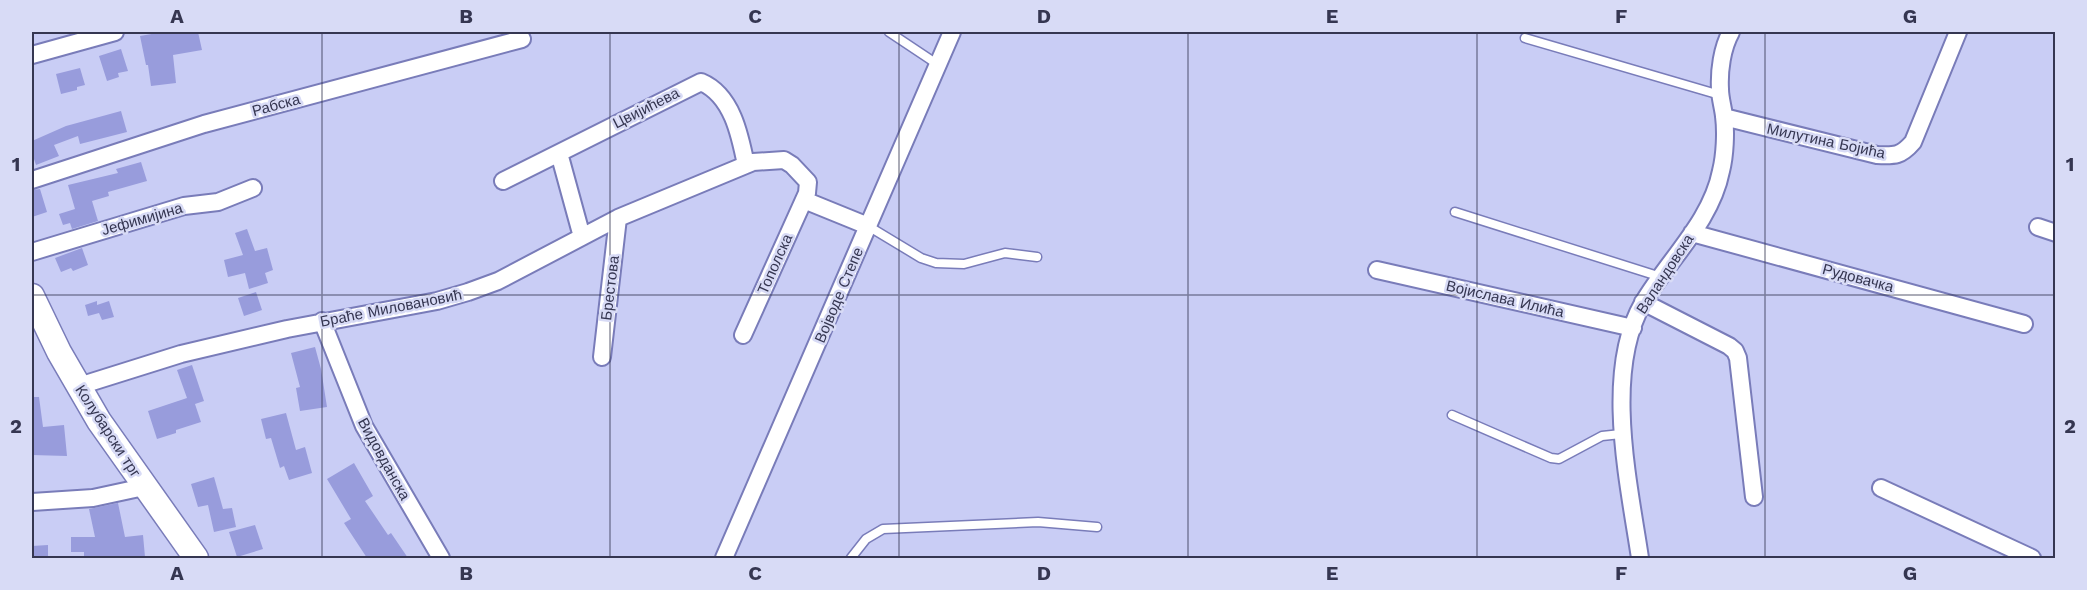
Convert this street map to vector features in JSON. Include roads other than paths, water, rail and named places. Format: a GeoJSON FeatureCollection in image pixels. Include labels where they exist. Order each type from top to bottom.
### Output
{"type":"FeatureCollection","features":[{"type":"Feature","properties":{"kind":"street"},"geometry":{"type":"LineString","coordinates":[[32,55],[115,32]]}},
{"type":"Feature","properties":{"kind":"street","name":"Војводе Степе"},"geometry":{"type":"LineString","coordinates":[[724,558],[952,32]]}},
{"type":"Feature","properties":{"kind":"street","name":"Валандовска"},"geometry":{"type":"LineString","coordinates":[[1640,558],[1621,434],[1625,357],[1643,302],[1692,233],[1716,192],[1722,169],[1724,117],[1720,95],[1722,57],[1731,32]]}},
{"type":"Feature","properties":{"kind":"street","name":"Милутина Бојића"},"geometry":{"type":"LineString","coordinates":[[1724,117],[1877,155],[1904,152],[1914,142],[1958,32]]}},
{"type":"Feature","properties":{"kind":"street","name":"Рабска"},"geometry":{"type":"LineString","coordinates":[[32,180],[204,124],[522,39]]}},
{"type":"Feature","properties":{"kind":"street","name":"Цвијићева"},"geometry":{"type":"LineString","coordinates":[[503,181],[701,82],[722,98],[739,130],[746,165]]}},
{"type":"Feature","properties":{"kind":"street"},"geometry":{"type":"LineString","coordinates":[[559,153],[582,237]]}},
{"type":"Feature","properties":{"kind":"street","name":"Браће Миловановић"},"geometry":{"type":"LineString","coordinates":[[78,386],[181,354],[322,321],[437,301],[468,292],[498,281],[618,219],[746,165],[784,160],[808,182],[806,196]]}},
{"type":"Feature","properties":{"kind":"street","name":"Јефимијина"},"geometry":{"type":"LineString","coordinates":[[32,252],[184,206],[218,202],[253,188]]}},
{"type":"Feature","properties":{"kind":"street"},"geometry":{"type":"LineString","coordinates":[[806,196],[868,226]]}},
{"type":"Feature","properties":{"kind":"street","name":"Тополска"},"geometry":{"type":"LineString","coordinates":[[743,335],[806,196]]}},
{"type":"Feature","properties":{"kind":"street","name":"Брестова"},"geometry":{"type":"LineString","coordinates":[[602,357],[618,219]]}},
{"type":"Feature","properties":{"kind":"street"},"geometry":{"type":"LineString","coordinates":[[2038,226],[2055,233]]}},
{"type":"Feature","properties":{"kind":"street","name":"Рудовачка"},"geometry":{"type":"LineString","coordinates":[[1692,233],[2024,324]]}},
{"type":"Feature","properties":{"kind":"street","name":"Војислава Илића"},"geometry":{"type":"LineString","coordinates":[[1377,270],[1633,328]]}},
{"type":"Feature","properties":{"kind":"street","name":"Колубарски трг"},"geometry":{"type":"LineString","coordinates":[[32,296],[78,386],[99,421],[196,558]]}},
{"type":"Feature","properties":{"kind":"street"},"geometry":{"type":"LineString","coordinates":[[1643,302],[1735,351],[1738,358],[1754,496]]}},
{"type":"Feature","properties":{"kind":"street","name":"Видовданска"},"geometry":{"type":"LineString","coordinates":[[322,321],[364,426],[441,558]]}},
{"type":"Feature","properties":{"kind":"street"},"geometry":{"type":"LineString","coordinates":[[32,502],[93,498],[144,487]]}},
{"type":"Feature","properties":{"kind":"street"},"geometry":{"type":"LineString","coordinates":[[1881,488],[2032,558]]}},
{"type":"Feature","properties":{"kind":"lane"},"geometry":{"type":"LineString","coordinates":[[889,32],[937,64]]}},
{"type":"Feature","properties":{"kind":"lane"},"geometry":{"type":"LineString","coordinates":[[1525,38],[1720,95]]}},
{"type":"Feature","properties":{"kind":"lane"},"geometry":{"type":"LineString","coordinates":[[1455,212],[1661,278]]}},
{"type":"Feature","properties":{"kind":"lane"},"geometry":{"type":"LineString","coordinates":[[868,226],[921,258],[936,263],[964,264],[1005,253],[1037,257]]}},
{"type":"Feature","properties":{"kind":"lane"},"geometry":{"type":"LineString","coordinates":[[1452,415],[1551,458],[1559,459],[1602,436],[1621,434]]}},
{"type":"Feature","properties":{"kind":"lane"},"geometry":{"type":"LineString","coordinates":[[851,558],[866,539],[883,529],[1038,522],[1097,527]]}}]}
